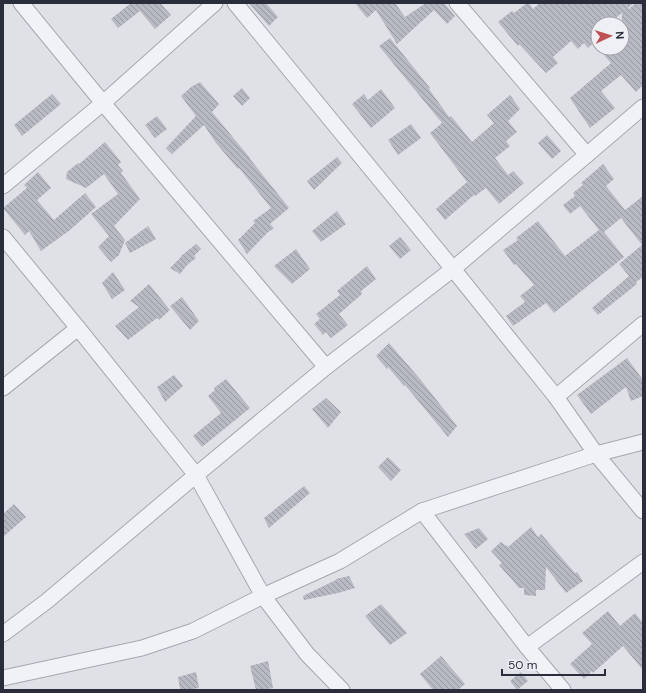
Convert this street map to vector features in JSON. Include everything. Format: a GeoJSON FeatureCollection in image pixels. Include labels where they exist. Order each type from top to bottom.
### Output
{"type":"FeatureCollection","features":[{"type":"Feature","properties":{"kind":"street"},"geometry":{"type":"LineString","coordinates":[[21,3],[103,103],[326,367]]}},
{"type":"Feature","properties":{"kind":"street"},"geometry":{"type":"LineString","coordinates":[[3,186],[103,103],[215,3]]}},
{"type":"Feature","properties":{"kind":"street"},"geometry":{"type":"LineString","coordinates":[[234,3],[453,268],[556,397],[596,454],[643,511]]}},
{"type":"Feature","properties":{"kind":"street"},"geometry":{"type":"LineString","coordinates":[[457,3],[587,155]]}},
{"type":"Feature","properties":{"kind":"street"},"geometry":{"type":"LineString","coordinates":[[3,634],[47,601],[326,367],[453,268],[643,107]]}},
{"type":"Feature","properties":{"kind":"street"},"geometry":{"type":"LineString","coordinates":[[3,237],[196,475],[264,596],[307,654],[342,690]]}},
{"type":"Feature","properties":{"kind":"street"},"geometry":{"type":"LineString","coordinates":[[556,397],[643,324]]}},
{"type":"Feature","properties":{"kind":"street"},"geometry":{"type":"LineString","coordinates":[[3,388],[78,328]]}},
{"type":"Feature","properties":{"kind":"street"},"geometry":{"type":"LineString","coordinates":[[3,678],[142,648],[193,631],[340,561],[422,511],[596,454],[643,442]]}},
{"type":"Feature","properties":{"kind":"street"},"geometry":{"type":"LineString","coordinates":[[422,511],[527,647],[563,690]]}},
{"type":"Feature","properties":{"kind":"street"},"geometry":{"type":"LineString","coordinates":[[527,647],[643,562]]}},
{"type":"Feature","properties":{"kind":"building"},"geometry":{"type":"Polygon","coordinates":[[[131,3],[160,3],[171,15],[155,29],[140,11],[118,28],[111,19],[131,3]]]}},
{"type":"Feature","properties":{"kind":"building"},"geometry":{"type":"Polygon","coordinates":[[[249,3],[266,3],[278,17],[269,26],[249,3]]]}},
{"type":"Feature","properties":{"kind":"building"},"geometry":{"type":"Polygon","coordinates":[[[355,3],[395,3],[405,17],[426,3],[444,3],[455,16],[447,24],[434,10],[397,44],[376,10],[367,18],[355,3]]]}},
{"type":"Feature","properties":{"kind":"building"},"geometry":{"type":"Polygon","coordinates":[[[527,3],[529,3],[533,9],[540,3],[634,3],[628,8],[629,9],[636,3],[643,3],[643,85],[636,92],[621,75],[601,91],[615,108],[590,128],[570,98],[611,63],[605,56],[630,56],[630,16],[622,16],[622,13],[618,16],[590,16],[590,46],[588,48],[584,43],[578,49],[571,41],[553,57],[558,63],[546,73],[519,44],[518,46],[498,22],[512,11],[514,13],[527,3]]]}},
{"type":"Feature","properties":{"kind":"building"},"geometry":{"type":"Polygon","coordinates":[[[390,38],[430,88],[429,89],[449,117],[451,116],[472,142],[494,123],[487,115],[510,95],[520,109],[508,121],[517,132],[506,141],[510,146],[495,158],[508,175],[513,171],[524,183],[499,204],[486,188],[475,196],[474,195],[445,220],[436,209],[467,182],[430,133],[442,123],[379,46],[390,38]]]}},
{"type":"Feature","properties":{"kind":"building"},"geometry":{"type":"Polygon","coordinates":[[[200,82],[219,104],[212,112],[289,208],[270,224],[274,228],[267,233],[247,254],[238,240],[255,223],[253,221],[271,208],[239,168],[238,169],[216,143],[204,125],[172,154],[166,148],[196,116],[181,96],[191,87],[200,82]]]}},
{"type":"Feature","properties":{"kind":"building"},"geometry":{"type":"Polygon","coordinates":[[[242,88],[250,98],[242,106],[233,96],[242,88]]]}},
{"type":"Feature","properties":{"kind":"building"},"geometry":{"type":"Polygon","coordinates":[[[381,89],[395,108],[371,128],[352,104],[364,94],[368,100],[381,89]]]}},
{"type":"Feature","properties":{"kind":"building"},"geometry":{"type":"Polygon","coordinates":[[[52,94],[61,104],[22,136],[14,125],[52,94]]]}},
{"type":"Feature","properties":{"kind":"building"},"geometry":{"type":"Polygon","coordinates":[[[157,116],[167,129],[155,138],[145,125],[157,116]]]}},
{"type":"Feature","properties":{"kind":"building"},"geometry":{"type":"Polygon","coordinates":[[[411,124],[421,138],[398,155],[388,140],[411,124]]]}},
{"type":"Feature","properties":{"kind":"building"},"geometry":{"type":"Polygon","coordinates":[[[547,135],[561,151],[552,159],[538,143],[547,135]]]}},
{"type":"Feature","properties":{"kind":"building"},"geometry":{"type":"Polygon","coordinates":[[[105,142],[121,162],[118,165],[123,171],[121,173],[140,199],[114,226],[125,240],[119,255],[111,262],[98,247],[109,236],[91,214],[118,194],[104,174],[86,188],[66,179],[67,172],[105,142]]]}},
{"type":"Feature","properties":{"kind":"building"},"geometry":{"type":"Polygon","coordinates":[[[337,157],[342,163],[314,190],[307,181],[337,157]]]}},
{"type":"Feature","properties":{"kind":"building"},"geometry":{"type":"Polygon","coordinates":[[[603,164],[614,179],[606,186],[625,210],[643,196],[643,277],[636,282],[637,284],[598,315],[592,308],[629,276],[619,264],[642,245],[621,218],[604,232],[624,257],[554,313],[546,303],[513,326],[506,316],[525,302],[520,296],[534,285],[516,264],[514,265],[503,250],[518,240],[516,238],[538,221],[565,256],[599,230],[580,206],[570,214],[563,205],[575,196],[573,193],[583,185],[581,183],[603,164]]]}},
{"type":"Feature","properties":{"kind":"building"},"geometry":{"type":"Polygon","coordinates":[[[38,172],[51,188],[37,200],[54,220],[85,193],[96,207],[70,230],[41,251],[29,231],[25,235],[3,208],[27,188],[24,185],[38,172]]]}},
{"type":"Feature","properties":{"kind":"building"},"geometry":{"type":"Polygon","coordinates":[[[337,211],[346,224],[321,242],[312,231],[337,211]]]}},
{"type":"Feature","properties":{"kind":"building"},"geometry":{"type":"Polygon","coordinates":[[[148,226],[156,239],[130,253],[125,243],[148,226]]]}},
{"type":"Feature","properties":{"kind":"building"},"geometry":{"type":"Polygon","coordinates":[[[400,237],[411,250],[400,259],[389,246],[400,237]]]}},
{"type":"Feature","properties":{"kind":"building"},"geometry":{"type":"Polygon","coordinates":[[[196,244],[201,249],[194,256],[196,258],[187,265],[180,274],[170,268],[181,256],[196,244]]]}},
{"type":"Feature","properties":{"kind":"building"},"geometry":{"type":"Polygon","coordinates":[[[296,249],[310,269],[292,284],[274,266],[296,249]]]}},
{"type":"Feature","properties":{"kind":"building"},"geometry":{"type":"Polygon","coordinates":[[[367,266],[376,279],[361,291],[362,294],[339,314],[348,325],[331,338],[326,332],[323,335],[314,324],[320,319],[316,314],[340,295],[337,291],[367,266]]]}},
{"type":"Feature","properties":{"kind":"building"},"geometry":{"type":"Polygon","coordinates":[[[113,272],[125,290],[112,299],[102,283],[113,272]]]}},
{"type":"Feature","properties":{"kind":"building"},"geometry":{"type":"Polygon","coordinates":[[[149,284],[170,310],[159,320],[157,318],[128,340],[115,326],[139,307],[130,301],[149,284]]]}},
{"type":"Feature","properties":{"kind":"building"},"geometry":{"type":"Polygon","coordinates":[[[182,297],[199,321],[190,330],[170,306],[182,297]]]}},
{"type":"Feature","properties":{"kind":"building"},"geometry":{"type":"Polygon","coordinates":[[[389,343],[457,426],[448,437],[405,385],[404,386],[388,367],[387,369],[376,356],[389,343]]]}},
{"type":"Feature","properties":{"kind":"building"},"geometry":{"type":"Polygon","coordinates":[[[627,358],[643,380],[643,396],[631,401],[626,387],[591,414],[577,395],[627,358]]]}},
{"type":"Feature","properties":{"kind":"building"},"geometry":{"type":"Polygon","coordinates":[[[174,375],[183,386],[165,402],[157,387],[174,375]]]}},
{"type":"Feature","properties":{"kind":"building"},"geometry":{"type":"Polygon","coordinates":[[[226,379],[250,408],[202,447],[193,436],[221,413],[208,396],[215,390],[214,388],[226,379]]]}},
{"type":"Feature","properties":{"kind":"building"},"geometry":{"type":"Polygon","coordinates":[[[326,398],[341,412],[328,428],[312,409],[326,398]]]}},
{"type":"Feature","properties":{"kind":"building"},"geometry":{"type":"Polygon","coordinates":[[[388,457],[401,470],[391,481],[378,467],[388,457]]]}},
{"type":"Feature","properties":{"kind":"building"},"geometry":{"type":"Polygon","coordinates":[[[304,486],[310,493],[269,528],[264,518],[304,486]]]}},
{"type":"Feature","properties":{"kind":"building"},"geometry":{"type":"Polygon","coordinates":[[[14,504],[26,517],[3,537],[3,514],[14,504]]]}},
{"type":"Feature","properties":{"kind":"building"},"geometry":{"type":"Polygon","coordinates":[[[531,527],[538,537],[541,534],[575,573],[577,572],[583,581],[566,593],[546,567],[545,590],[536,590],[536,596],[524,595],[524,588],[519,588],[499,565],[502,563],[491,551],[501,542],[508,547],[531,527]]]}},
{"type":"Feature","properties":{"kind":"building"},"geometry":{"type":"Polygon","coordinates":[[[479,528],[488,539],[476,549],[464,534],[479,528]]]}},
{"type":"Feature","properties":{"kind":"building"},"geometry":{"type":"Polygon","coordinates":[[[349,576],[355,588],[304,600],[303,596],[336,579],[349,576]]]}},
{"type":"Feature","properties":{"kind":"building"},"geometry":{"type":"Polygon","coordinates":[[[381,604],[407,633],[390,645],[365,616],[381,604]]]}},
{"type":"Feature","properties":{"kind":"building"},"geometry":{"type":"Polygon","coordinates":[[[608,611],[620,626],[635,613],[643,623],[643,670],[623,646],[593,673],[592,671],[584,679],[570,664],[592,644],[582,633],[608,611]]]}},
{"type":"Feature","properties":{"kind":"building"},"geometry":{"type":"Polygon","coordinates":[[[441,656],[465,684],[458,690],[433,690],[420,674],[441,656]]]}},
{"type":"Feature","properties":{"kind":"building"},"geometry":{"type":"Polygon","coordinates":[[[268,661],[273,688],[256,690],[250,666],[268,661]]]}},
{"type":"Feature","properties":{"kind":"building"},"geometry":{"type":"Polygon","coordinates":[[[196,672],[199,688],[180,690],[178,677],[196,672]]]}},
{"type":"Feature","properties":{"kind":"building"},"geometry":{"type":"Polygon","coordinates":[[[521,672],[528,681],[517,690],[510,681],[521,672]]]}}]}
